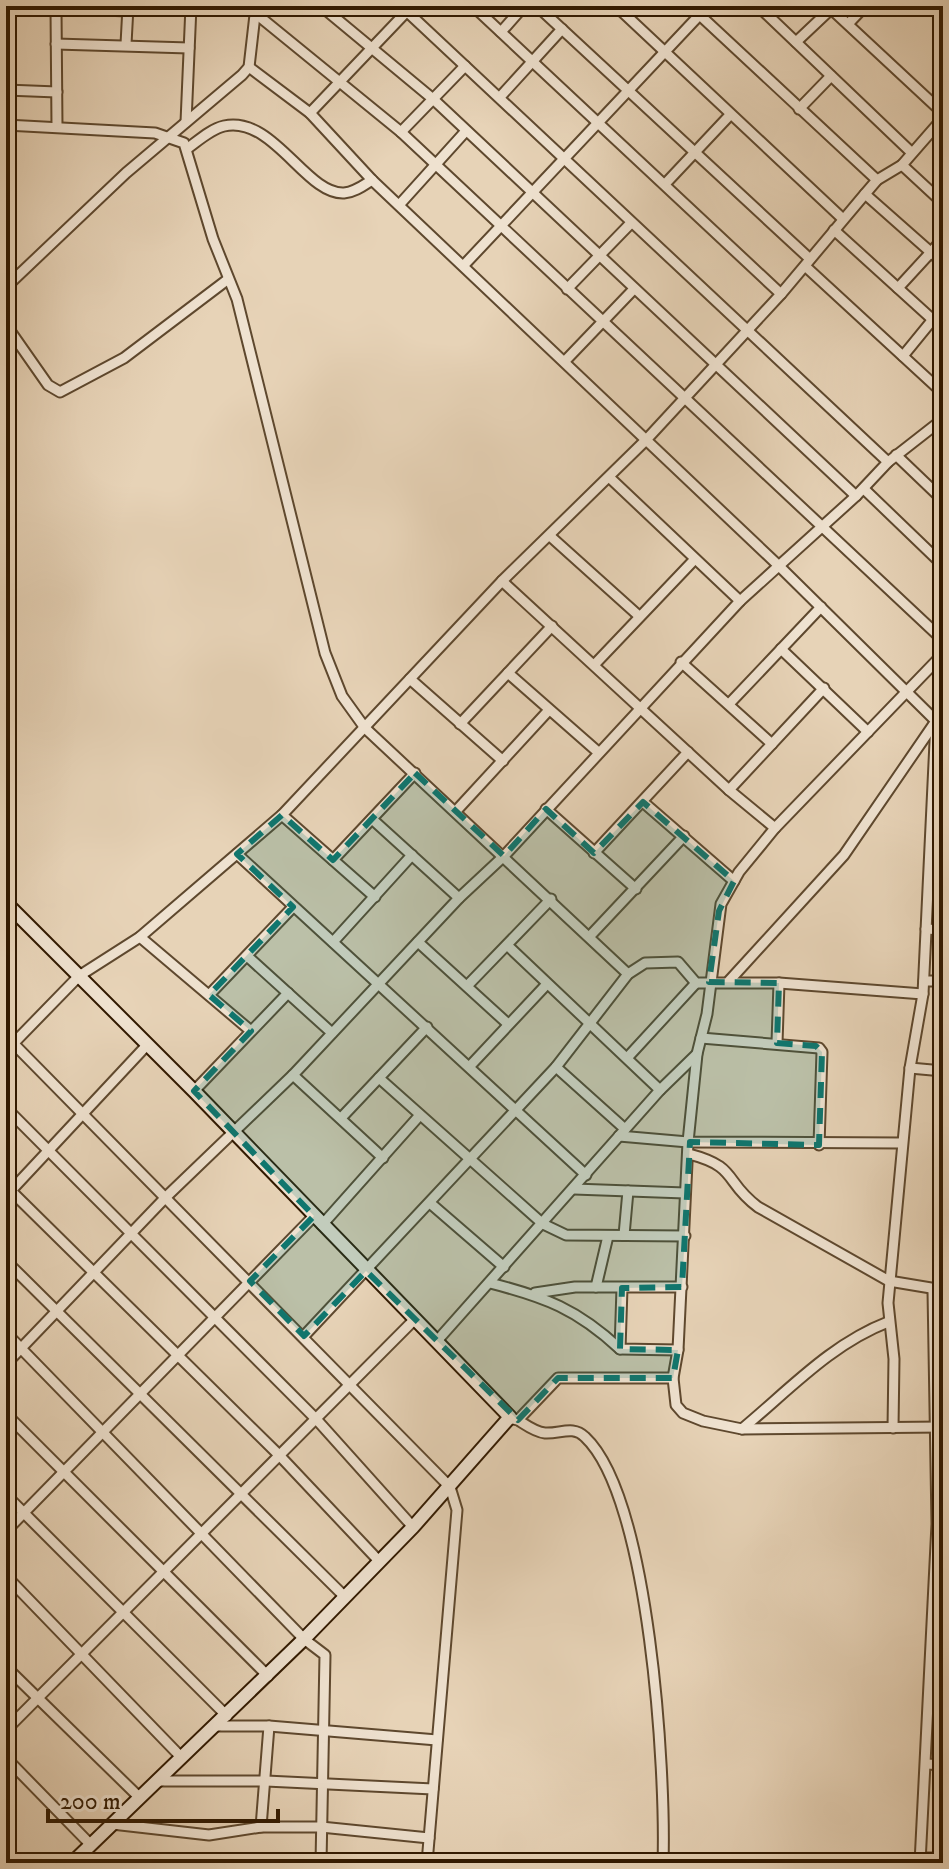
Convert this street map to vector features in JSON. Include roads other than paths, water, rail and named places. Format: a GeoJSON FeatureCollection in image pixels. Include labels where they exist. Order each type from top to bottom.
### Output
{"type":"FeatureCollection","features":[{"type":"Feature","properties":{"kind":"street"},"geometry":{"type":"LineString","coordinates":[[6,6],[128,9],[126,44]]}},
{"type":"Feature","properties":{"kind":"street"},"geometry":{"type":"LineString","coordinates":[[186,122],[191,6]]}},
{"type":"Feature","properties":{"kind":"street"},"geometry":{"type":"LineString","coordinates":[[321,6],[433,99],[714,365],[943,565]]}},
{"type":"Feature","properties":{"kind":"street"},"geometry":{"type":"LineString","coordinates":[[473,6],[666,183],[781,294]]}},
{"type":"Feature","properties":{"kind":"street"},"geometry":{"type":"LineString","coordinates":[[501,32],[524,6]]}},
{"type":"Feature","properties":{"kind":"street"},"geometry":{"type":"LineString","coordinates":[[537,6],[697,151],[943,393]]}},
{"type":"Feature","properties":{"kind":"street"},"geometry":{"type":"LineString","coordinates":[[616,6],[729,116],[843,219]]}},
{"type":"Feature","properties":{"kind":"street"},"geometry":{"type":"LineString","coordinates":[[690,6],[877,180]]}},
{"type":"Feature","properties":{"kind":"street"},"geometry":{"type":"LineString","coordinates":[[465,264],[708,6]]}},
{"type":"Feature","properties":{"kind":"street"},"geometry":{"type":"LineString","coordinates":[[758,6],[912,153]]}},
{"type":"Feature","properties":{"kind":"street"},"geometry":{"type":"LineString","coordinates":[[848,24],[865,6]]}},
{"type":"Feature","properties":{"kind":"street"},"geometry":{"type":"LineString","coordinates":[[427,1863],[457,1510],[450,1487],[167,1196],[8,1043],[79,976],[140,937],[282,815],[502,581],[646,440],[781,294],[877,180],[902,165],[941,123],[830,7],[796,42]]}},
{"type":"Feature","properties":{"kind":"street"},"geometry":{"type":"LineString","coordinates":[[310,113],[407,8],[631,223],[892,459],[943,500]]}},
{"type":"Feature","properties":{"kind":"street"},"geometry":{"type":"LineString","coordinates":[[56,9],[57,127]]}},
{"type":"Feature","properties":{"kind":"street"},"geometry":{"type":"LineString","coordinates":[[6,287],[62,231],[249,67],[256,10]]}},
{"type":"Feature","properties":{"kind":"street"},"geometry":{"type":"LineString","coordinates":[[256,10],[401,132],[821,529],[943,640]]}},
{"type":"Feature","properties":{"kind":"street"},"geometry":{"type":"LineString","coordinates":[[500,97],[562,29]]}},
{"type":"Feature","properties":{"kind":"street"},"geometry":{"type":"LineString","coordinates":[[56,44],[189,48]]}},
{"type":"Feature","properties":{"kind":"street"},"geometry":{"type":"LineString","coordinates":[[401,132],[465,66]]}},
{"type":"Feature","properties":{"kind":"street"},"geometry":{"type":"LineString","coordinates":[[249,67],[310,113],[372,180],[465,264],[908,693],[940,719]]}},
{"type":"Feature","properties":{"kind":"street"},"geometry":{"type":"LineString","coordinates":[[799,109],[831,76]]}},
{"type":"Feature","properties":{"kind":"street"},"geometry":{"type":"LineString","coordinates":[[6,90],[57,92]]}},
{"type":"Feature","properties":{"kind":"street"},"geometry":{"type":"LineString","coordinates":[[666,183],[729,116]]}},
{"type":"Feature","properties":{"kind":"street"},"geometry":{"type":"LineString","coordinates":[[6,125],[170,135],[180,139],[188,148],[198,195],[240,313],[325,653],[342,696],[365,728],[628,974]]}},
{"type":"Feature","properties":{"kind":"street"},"geometry":{"type":"LineString","coordinates":[[188,148],[214,129],[242,125],[269,139],[318,180],[338,192],[354,191],[372,180]]}},
{"type":"Feature","properties":{"kind":"street"},"geometry":{"type":"LineString","coordinates":[[400,204],[465,132]]}},
{"type":"Feature","properties":{"kind":"street"},"geometry":{"type":"LineString","coordinates":[[902,165],[943,203]]}},
{"type":"Feature","properties":{"kind":"street"},"geometry":{"type":"LineString","coordinates":[[865,194],[943,263]]}},
{"type":"Feature","properties":{"kind":"street"},"geometry":{"type":"LineString","coordinates":[[567,289],[631,223]]}},
{"type":"Feature","properties":{"kind":"street"},"geometry":{"type":"LineString","coordinates":[[834,230],[943,329]]}},
{"type":"Feature","properties":{"kind":"street"},"geometry":{"type":"LineString","coordinates":[[898,288],[943,239]]}},
{"type":"Feature","properties":{"kind":"street"},"geometry":{"type":"LineString","coordinates":[[6,325],[48,385],[60,392],[85,382],[124,358],[227,280]]}},
{"type":"Feature","properties":{"kind":"street"},"geometry":{"type":"LineString","coordinates":[[565,361],[633,290]]}},
{"type":"Feature","properties":{"kind":"street"},"geometry":{"type":"LineString","coordinates":[[903,356],[943,307]]}},
{"type":"Feature","properties":{"kind":"street"},"geometry":{"type":"LineString","coordinates":[[6,1364],[167,1196],[293,1075],[459,898],[504,856],[740,601],[860,493],[892,459],[943,419]]}},
{"type":"Feature","properties":{"kind":"street"},"geometry":{"type":"LineString","coordinates":[[609,477],[740,601]]}},
{"type":"Feature","properties":{"kind":"street"},"geometry":{"type":"LineString","coordinates":[[550,536],[639,616]]}},
{"type":"Feature","properties":{"kind":"street"},"geometry":{"type":"LineString","coordinates":[[595,664],[695,559]]}},
{"type":"Feature","properties":{"kind":"street"},"geometry":{"type":"LineString","coordinates":[[502,581],[729,790],[775,828]]}},
{"type":"Feature","properties":{"kind":"street"},"geometry":{"type":"LineString","coordinates":[[729,704],[821,607]]}},
{"type":"Feature","properties":{"kind":"street"},"geometry":{"type":"LineString","coordinates":[[460,724],[552,626]]}},
{"type":"Feature","properties":{"kind":"street"},"geometry":{"type":"LineString","coordinates":[[781,649],[868,732]]}},
{"type":"Feature","properties":{"kind":"street"},"geometry":{"type":"LineString","coordinates":[[938,1427],[742,1429],[683,1413],[676,1405],[673,1378],[678,1350],[688,1142],[697,1054],[719,911],[734,881],[775,828],[943,654]]}},
{"type":"Feature","properties":{"kind":"street"},"geometry":{"type":"LineString","coordinates":[[681,662],[772,744]]}},
{"type":"Feature","properties":{"kind":"street"},"geometry":{"type":"LineString","coordinates":[[508,673],[598,752]]}},
{"type":"Feature","properties":{"kind":"street"},"geometry":{"type":"LineString","coordinates":[[410,679],[503,761]]}},
{"type":"Feature","properties":{"kind":"street"},"geometry":{"type":"LineString","coordinates":[[729,790],[824,688]]}},
{"type":"Feature","properties":{"kind":"street"},"geometry":{"type":"LineString","coordinates":[[456,811],[549,710]]}},
{"type":"Feature","properties":{"kind":"street"},"geometry":{"type":"LineString","coordinates":[[893,1428],[894,1359],[888,1322],[889,1281],[910,1068],[923,994],[940,719]]}},
{"type":"Feature","properties":{"kind":"street"},"geometry":{"type":"LineString","coordinates":[[729,981],[844,855],[940,719]]}},
{"type":"Feature","properties":{"kind":"street"},"geometry":{"type":"LineString","coordinates":[[594,853],[688,752]]}},
{"type":"Feature","properties":{"kind":"street"},"geometry":{"type":"LineString","coordinates":[[333,860],[415,773]]}},
{"type":"Feature","properties":{"kind":"street"},"geometry":{"type":"LineString","coordinates":[[643,802],[734,881]]}},
{"type":"Feature","properties":{"kind":"street"},"geometry":{"type":"LineString","coordinates":[[546,809],[636,889]]}},
{"type":"Feature","properties":{"kind":"street"},"geometry":{"type":"LineString","coordinates":[[282,815],[375,897]]}},
{"type":"Feature","properties":{"kind":"street"},"geometry":{"type":"LineString","coordinates":[[372,819],[459,898]]}},
{"type":"Feature","properties":{"kind":"street"},"geometry":{"type":"LineString","coordinates":[[590,936],[684,836]]}},
{"type":"Feature","properties":{"kind":"street"},"geometry":{"type":"LineString","coordinates":[[237,854],[586,1175]]}},
{"type":"Feature","properties":{"kind":"street"},"geometry":{"type":"LineString","coordinates":[[333,942],[412,855]]}},
{"type":"Feature","properties":{"kind":"street"},"geometry":{"type":"LineString","coordinates":[[467,986],[551,899]]}},
{"type":"Feature","properties":{"kind":"street"},"geometry":{"type":"LineString","coordinates":[[7,907],[148,1044],[413,1321],[514,1419],[541,1432],[572,1430],[581,1433],[596,1451],[619,1495],[636,1555],[652,1657],[663,1863]]}},
{"type":"Feature","properties":{"kind":"street"},"geometry":{"type":"LineString","coordinates":[[209,995],[293,907]]}},
{"type":"Feature","properties":{"kind":"street"},"geometry":{"type":"LineString","coordinates":[[926,929],[943,930]]}},
{"type":"Feature","properties":{"kind":"street"},"geometry":{"type":"LineString","coordinates":[[140,937],[251,1031]]}},
{"type":"Feature","properties":{"kind":"street"},"geometry":{"type":"LineString","coordinates":[[418,942],[508,1024]]}},
{"type":"Feature","properties":{"kind":"street"},"geometry":{"type":"LineString","coordinates":[[507,945],[660,1090]]}},
{"type":"Feature","properties":{"kind":"street"},"geometry":{"type":"LineString","coordinates":[[247,956],[332,1033]]}},
{"type":"Feature","properties":{"kind":"street"},"geometry":{"type":"LineString","coordinates":[[304,1336],[556,1067],[628,974],[645,963],[670,960],[678,962],[696,983]]}},
{"type":"Feature","properties":{"kind":"street"},"geometry":{"type":"LineString","coordinates":[[924,981],[943,981]]}},
{"type":"Feature","properties":{"kind":"street"},"geometry":{"type":"LineString","coordinates":[[627,1058],[696,983],[779,983],[923,994]]}},
{"type":"Feature","properties":{"kind":"street"},"geometry":{"type":"LineString","coordinates":[[777,1043],[779,983]]}},
{"type":"Feature","properties":{"kind":"street"},"geometry":{"type":"LineString","coordinates":[[470,1066],[547,984]]}},
{"type":"Feature","properties":{"kind":"street"},"geometry":{"type":"LineString","coordinates":[[194,1091],[288,993]]}},
{"type":"Feature","properties":{"kind":"street"},"geometry":{"type":"LineString","coordinates":[[342,1117],[427,1027]]}},
{"type":"Feature","properties":{"kind":"street"},"geometry":{"type":"LineString","coordinates":[[701,1038],[816,1046],[822,1052],[819,1145]]}},
{"type":"Feature","properties":{"kind":"street"},"geometry":{"type":"LineString","coordinates":[[148,1044],[49,1152],[8,1191],[94,1271],[175,1357],[279,1455],[379,1561]]}},
{"type":"Feature","properties":{"kind":"street"},"geometry":{"type":"LineString","coordinates":[[436,1342],[660,1090],[697,1054]]}},
{"type":"Feature","properties":{"kind":"street"},"geometry":{"type":"LineString","coordinates":[[556,1067],[622,1133],[688,1142],[902,1143]]}},
{"type":"Feature","properties":{"kind":"street"},"geometry":{"type":"LineString","coordinates":[[910,1068],[943,1071]]}},
{"type":"Feature","properties":{"kind":"street"},"geometry":{"type":"LineString","coordinates":[[293,1075],[383,1158]]}},
{"type":"Feature","properties":{"kind":"street"},"geometry":{"type":"LineString","coordinates":[[379,1078],[468,1162],[543,1224],[566,1235],[685,1236]]}},
{"type":"Feature","properties":{"kind":"street"},"geometry":{"type":"LineString","coordinates":[[6,1108],[317,1420],[413,1527]]}},
{"type":"Feature","properties":{"kind":"street"},"geometry":{"type":"LineString","coordinates":[[6,1531],[102,1429],[250,1281],[383,1158],[420,1115]]}},
{"type":"Feature","properties":{"kind":"street"},"geometry":{"type":"LineString","coordinates":[[689,1154],[722,1165],[749,1200],[782,1223],[889,1281],[938,1290],[940,1570],[920,1861],[943,1858]]}},
{"type":"Feature","properties":{"kind":"street"},"geometry":{"type":"LineString","coordinates":[[574,1189],[685,1193]]}},
{"type":"Feature","properties":{"kind":"street"},"geometry":{"type":"LineString","coordinates":[[624,1235],[628,1191]]}},
{"type":"Feature","properties":{"kind":"street"},"geometry":{"type":"LineString","coordinates":[[430,1203],[504,1267]]}},
{"type":"Feature","properties":{"kind":"street"},"geometry":{"type":"LineString","coordinates":[[596,1287],[608,1236]]}},
{"type":"Feature","properties":{"kind":"street"},"geometry":{"type":"LineString","coordinates":[[6,1261],[345,1597]]}},
{"type":"Feature","properties":{"kind":"street"},"geometry":{"type":"LineString","coordinates":[[490,1283],[565,1306],[593,1323],[620,1349],[678,1350]]}},
{"type":"Feature","properties":{"kind":"street"},"geometry":{"type":"LineString","coordinates":[[532,1294],[596,1287],[682,1287]]}},
{"type":"Feature","properties":{"kind":"street"},"geometry":{"type":"LineString","coordinates":[[620,1349],[622,1288]]}},
{"type":"Feature","properties":{"kind":"street"},"geometry":{"type":"LineString","coordinates":[[6,1730],[413,1321]]}},
{"type":"Feature","properties":{"kind":"street"},"geometry":{"type":"LineString","coordinates":[[742,1429],[818,1363],[869,1329],[888,1322]]}},
{"type":"Feature","properties":{"kind":"street"},"geometry":{"type":"LineString","coordinates":[[6,1333],[304,1639],[325,1655],[321,1863]]}},
{"type":"Feature","properties":{"kind":"street"},"geometry":{"type":"LineString","coordinates":[[72,1863],[268,1676],[514,1419],[558,1378],[673,1378]]}},
{"type":"Feature","properties":{"kind":"street"},"geometry":{"type":"LineString","coordinates":[[6,1414],[268,1676]]}},
{"type":"Feature","properties":{"kind":"street"},"geometry":{"type":"LineString","coordinates":[[6,1495],[227,1716]]}},
{"type":"Feature","properties":{"kind":"street"},"geometry":{"type":"LineString","coordinates":[[6,1576],[181,1757]]}},
{"type":"Feature","properties":{"kind":"street"},"geometry":{"type":"LineString","coordinates":[[6,1667],[139,1797]]}},
{"type":"Feature","properties":{"kind":"street"},"geometry":{"type":"LineString","coordinates":[[215,1726],[269,1726],[437,1740]]}},
{"type":"Feature","properties":{"kind":"street"},"geometry":{"type":"LineString","coordinates":[[261,1827],[269,1726]]}},
{"type":"Feature","properties":{"kind":"street"},"geometry":{"type":"LineString","coordinates":[[6,1758],[90,1844]]}},
{"type":"Feature","properties":{"kind":"street"},"geometry":{"type":"LineString","coordinates":[[927,1764],[943,1765]]}},
{"type":"Feature","properties":{"kind":"street"},"geometry":{"type":"LineString","coordinates":[[157,1781],[266,1781],[433,1789]]}},
{"type":"Feature","properties":{"kind":"street"},"geometry":{"type":"LineString","coordinates":[[112,1824],[209,1835],[261,1827],[321,1827],[429,1838]]}}]}
